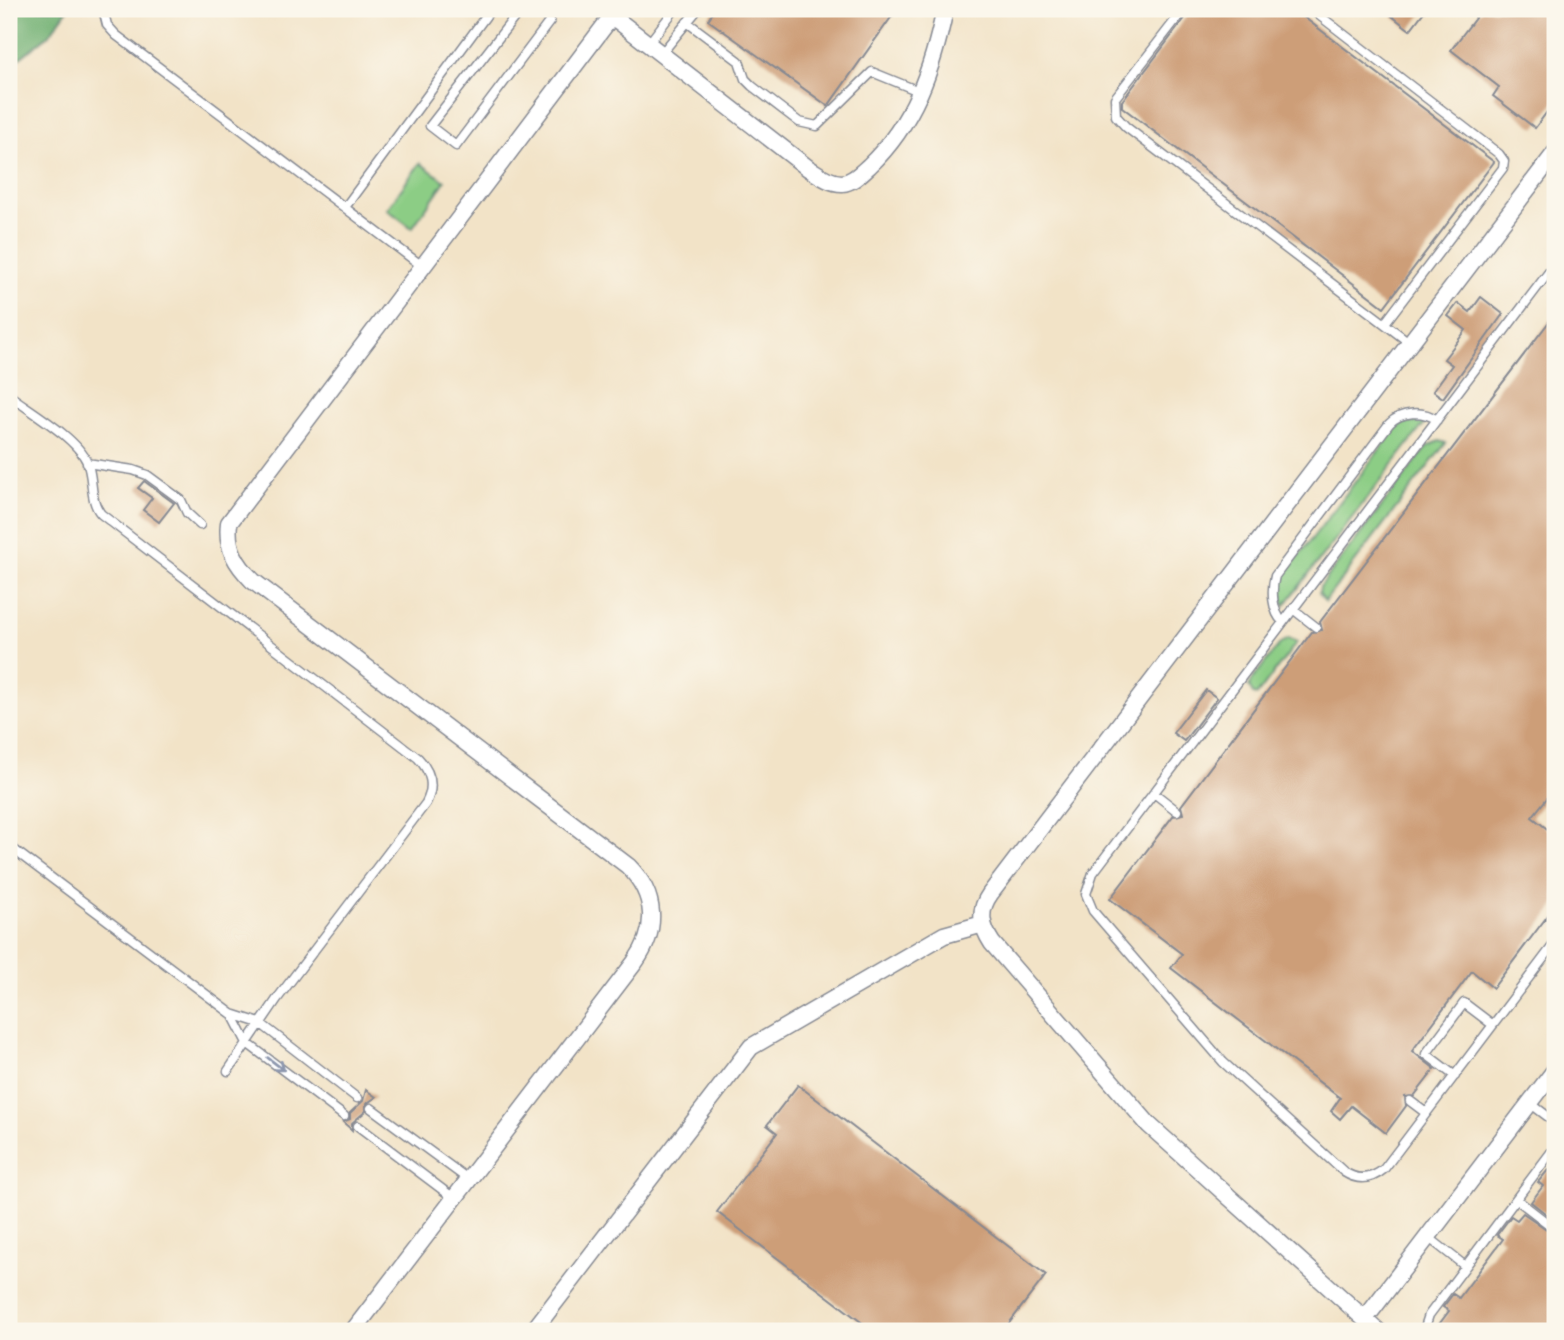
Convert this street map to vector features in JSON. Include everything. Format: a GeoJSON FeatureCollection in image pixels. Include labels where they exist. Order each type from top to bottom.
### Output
{"type":"FeatureCollection","features":[{"type":"Feature","properties":{"kind":"street"},"geometry":{"type":"LineString","coordinates":[[353,1331],[643,951],[652,923],[646,891],[628,866],[253,581],[234,559],[228,535],[234,512],[422,267],[607,12],[808,168],[838,183],[855,179],[881,153],[903,125],[921,92],[933,60],[945,9]]}},
{"type":"Feature","properties":{"kind":"street"},"geometry":{"type":"LineString","coordinates":[[1378,1331],[1149,1125],[995,947],[983,924],[982,909],[990,894],[1555,153]]}},
{"type":"Feature","properties":{"kind":"street"},"geometry":{"type":"LineString","coordinates":[[533,1331],[751,1047],[944,935],[983,924]]}},
{"type":"Feature","properties":{"kind":"street"},"geometry":{"type":"LineString","coordinates":[[1365,1319],[1555,1070]]}},
{"type":"Feature","properties":{"kind":"lane"},"geometry":{"type":"LineString","coordinates":[[103,9],[103,16],[110,31],[346,206],[422,267]]}},
{"type":"Feature","properties":{"kind":"lane"},"geometry":{"type":"LineString","coordinates":[[346,206],[491,9]]}},
{"type":"Feature","properties":{"kind":"lane"},"geometry":{"type":"LineString","coordinates":[[521,9],[430,126],[456,146],[550,21],[538,9]]}},
{"type":"Feature","properties":{"kind":"lane"},"geometry":{"type":"LineString","coordinates":[[662,53],[698,9]]}},
{"type":"Feature","properties":{"kind":"lane"},"geometry":{"type":"LineString","coordinates":[[1184,9],[1115,98],[1116,116],[1148,144],[1410,343]]}},
{"type":"Feature","properties":{"kind":"lane"},"geometry":{"type":"LineString","coordinates":[[1311,9],[1499,154],[1504,161],[1503,168],[1385,323]]}},
{"type":"Feature","properties":{"kind":"lane"},"geometry":{"type":"LineString","coordinates":[[649,43],[671,10]]}},
{"type":"Feature","properties":{"kind":"lane"},"geometry":{"type":"LineString","coordinates":[[687,22],[739,61],[745,79],[799,122],[817,127],[872,72],[921,92]]}},
{"type":"Feature","properties":{"kind":"lane"},"geometry":{"type":"LineString","coordinates":[[1555,264],[1089,881],[1088,901],[1102,921],[1228,1067],[1348,1174],[1360,1178],[1379,1173],[1555,943]]}},
{"type":"Feature","properties":{"kind":"lane"},"geometry":{"type":"LineString","coordinates":[[9,395],[75,445],[87,463],[95,505],[101,514],[418,758],[430,777],[432,784],[426,803],[260,1023],[228,1071]]}},
{"type":"Feature","properties":{"kind":"lane"},"geometry":{"type":"LineString","coordinates":[[1283,622],[1277,616],[1275,576],[1373,445],[1392,421],[1400,416],[1423,413],[1437,420]]}},
{"type":"Feature","properties":{"kind":"lane"},"geometry":{"type":"LineString","coordinates":[[87,463],[133,470],[147,475],[181,500],[187,513],[200,525]]}},
{"type":"Feature","properties":{"kind":"lane"},"geometry":{"type":"LineString","coordinates":[[1293,609],[1316,627]]}},
{"type":"Feature","properties":{"kind":"lane"},"geometry":{"type":"LineString","coordinates":[[1154,793],[1177,811]]}},
{"type":"Feature","properties":{"kind":"lane"},"geometry":{"type":"LineString","coordinates":[[9,846],[232,1014],[260,1023],[357,1098]]}},
{"type":"Feature","properties":{"kind":"lane"},"geometry":{"type":"LineString","coordinates":[[1455,1076],[1426,1054],[1464,1003],[1493,1025]]}},
{"type":"Feature","properties":{"kind":"lane"},"geometry":{"type":"LineString","coordinates":[[232,1014],[247,1043],[344,1116]]}},
{"type":"Feature","properties":{"kind":"lane"},"geometry":{"type":"LineString","coordinates":[[1410,1101],[1426,1113]]}},
{"type":"Feature","properties":{"kind":"lane"},"geometry":{"type":"LineString","coordinates":[[1530,1103],[1555,1122]]}},
{"type":"Feature","properties":{"kind":"lane"},"geometry":{"type":"LineString","coordinates":[[371,1108],[469,1180]]}},
{"type":"Feature","properties":{"kind":"lane"},"geometry":{"type":"LineString","coordinates":[[358,1126],[455,1199]]}},
{"type":"Feature","properties":{"kind":"lane"},"geometry":{"type":"LineString","coordinates":[[1428,1331],[1426,1324],[1429,1315],[1555,1147]]}},
{"type":"Feature","properties":{"kind":"lane"},"geometry":{"type":"LineString","coordinates":[[1516,1199],[1555,1229]]}},
{"type":"Feature","properties":{"kind":"lane"},"geometry":{"type":"LineString","coordinates":[[1428,1237],[1465,1266]]}},
{"type":"Feature","properties":{"kind":"green space"},"geometry":{"type":"Polygon","coordinates":[[[9,9],[68,9],[50,34],[9,67],[9,9]]]}},
{"type":"Feature","properties":{"kind":"green space"},"geometry":{"type":"Polygon","coordinates":[[[420,163],[445,181],[412,228],[387,209],[420,163]]]}},
{"type":"Feature","properties":{"kind":"green space"},"geometry":{"type":"Polygon","coordinates":[[[1424,422],[1284,606],[1280,585],[1283,577],[1396,428],[1405,423],[1424,422]]]}},
{"type":"Feature","properties":{"kind":"green space"},"geometry":{"type":"Polygon","coordinates":[[[1439,441],[1446,443],[1325,601],[1319,593],[1320,587],[1427,447],[1439,441]]]}},
{"type":"Feature","properties":{"kind":"green space"},"geometry":{"type":"Polygon","coordinates":[[[1288,639],[1297,642],[1257,695],[1253,694],[1249,687],[1251,681],[1279,645],[1288,639]]]}},
{"type":"Feature","properties":{"kind":"building"},"geometry":{"type":"Polygon","coordinates":[[[715,9],[897,9],[828,106],[708,20],[715,9]]]}},
{"type":"Feature","properties":{"kind":"building"},"geometry":{"type":"Polygon","coordinates":[[[1192,9],[1293,9],[1494,162],[1384,307],[1122,107],[1122,101],[1192,9]]]}},
{"type":"Feature","properties":{"kind":"building"},"geometry":{"type":"Polygon","coordinates":[[[1398,9],[1426,9],[1410,30],[1392,16],[1398,9]]]}},
{"type":"Feature","properties":{"kind":"building"},"geometry":{"type":"Polygon","coordinates":[[[1482,9],[1555,9],[1555,101],[1535,128],[1493,96],[1499,87],[1451,50],[1482,9]]]}},
{"type":"Feature","properties":{"kind":"building"},"geometry":{"type":"Polygon","coordinates":[[[1481,297],[1503,314],[1443,398],[1433,391],[1452,365],[1444,359],[1466,330],[1448,316],[1458,303],[1470,312],[1481,297]]]}},
{"type":"Feature","properties":{"kind":"building"},"geometry":{"type":"Polygon","coordinates":[[[1555,314],[1555,788],[1532,817],[1555,835],[1555,906],[1493,988],[1472,971],[1412,1051],[1435,1069],[1414,1096],[1405,1097],[1406,1106],[1386,1133],[1351,1106],[1340,1119],[1331,1111],[1340,1098],[1171,968],[1182,954],[1110,899],[1173,816],[1183,814],[1181,806],[1312,632],[1322,630],[1320,622],[1555,314]]]}},
{"type":"Feature","properties":{"kind":"building"},"geometry":{"type":"Polygon","coordinates":[[[144,481],[174,503],[159,522],[143,510],[152,498],[138,488],[144,481]]]}},
{"type":"Feature","properties":{"kind":"building"},"geometry":{"type":"Polygon","coordinates":[[[1206,690],[1217,698],[1184,741],[1173,733],[1206,690]]]}},
{"type":"Feature","properties":{"kind":"building"},"geometry":{"type":"Polygon","coordinates":[[[798,1085],[1046,1275],[1003,1331],[873,1331],[717,1212],[777,1133],[767,1125],[798,1085]]]}},
{"type":"Feature","properties":{"kind":"building"},"geometry":{"type":"Polygon","coordinates":[[[366,1090],[376,1097],[366,1104],[366,1111],[352,1123],[352,1130],[343,1122],[350,1119],[350,1113],[363,1101],[366,1090]]]}},
{"type":"Feature","properties":{"kind":"building"},"geometry":{"type":"Polygon","coordinates":[[[1548,1170],[1553,1174],[1555,1170],[1555,1221],[1531,1202],[1543,1186],[1538,1182],[1548,1170]]]}},
{"type":"Feature","properties":{"kind":"building"},"geometry":{"type":"Polygon","coordinates":[[[1523,1213],[1555,1235],[1555,1331],[1434,1331],[1449,1311],[1443,1307],[1453,1294],[1459,1298],[1503,1239],[1497,1235],[1511,1216],[1517,1220],[1523,1213]]]}}]}
